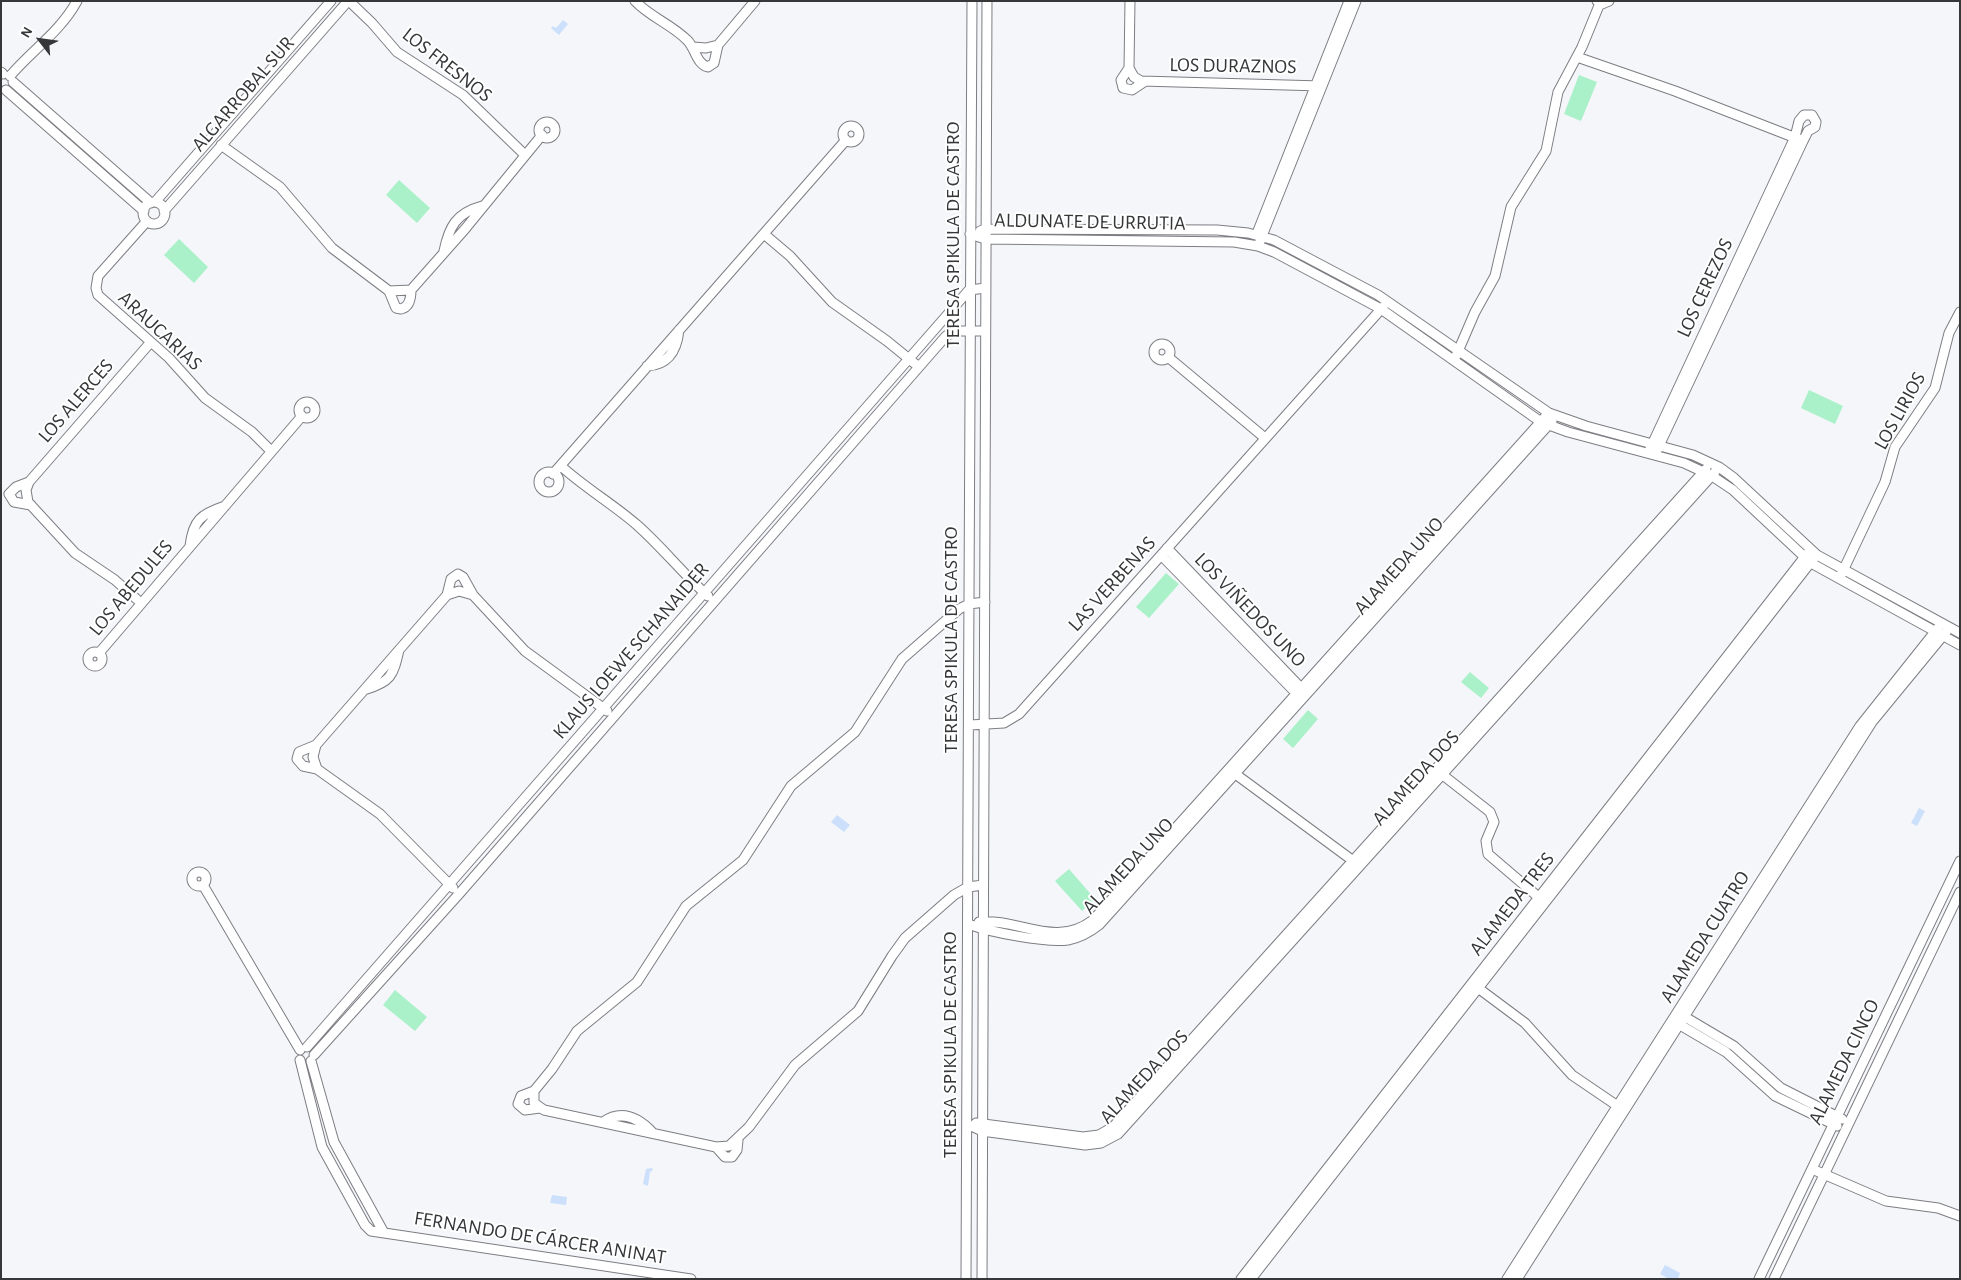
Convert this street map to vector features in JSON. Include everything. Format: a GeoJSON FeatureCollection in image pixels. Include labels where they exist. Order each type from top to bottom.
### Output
{"type":"FeatureCollection","features":[{"type":"Feature","properties":{"kind":"street"},"geometry":{"type":"LineString","coordinates":[[6,76],[153,203],[162,206],[164,211],[161,222],[155,224],[147,221],[144,210],[4,90],[6,76],[59,29],[77,1]]}},
{"type":"Feature","properties":{"kind":"street","name":"ALGARROBAL SUR"},"geometry":{"type":"LineString","coordinates":[[153,203],[331,1]]}},
{"type":"Feature","properties":{"kind":"street","name":"ALGARROBAL SUR"},"geometry":{"type":"LineString","coordinates":[[164,211],[348,1]]}},
{"type":"Feature","properties":{"kind":"street","name":"LOS FRESNOS"},"geometry":{"type":"LineString","coordinates":[[348,1],[372,23],[397,52],[463,95],[525,155]]}},
{"type":"Feature","properties":{"kind":"street"},"geometry":{"type":"LineString","coordinates":[[636,1],[649,14],[678,32],[693,47],[700,62],[708,67],[715,61],[718,45],[755,1]]}},
{"type":"Feature","properties":{"kind":"street","name":"TERESA SPIKULA DE CASTRO"},"geometry":{"type":"LineString","coordinates":[[966,1279],[970,726],[969,290],[972,1]]}},
{"type":"Feature","properties":{"kind":"street","name":"TERESA SPIKULA DE CASTRO"},"geometry":{"type":"LineString","coordinates":[[982,1279],[985,229],[988,1]]}},
{"type":"Feature","properties":{"kind":"street","name":"LOS DURAZNOS"},"geometry":{"type":"LineString","coordinates":[[1130,1],[1129,68],[1134,77],[1144,82],[1319,85]]}},
{"type":"Feature","properties":{"kind":"street"},"geometry":{"type":"LineString","coordinates":[[1319,85],[1349,1]]}},
{"type":"Feature","properties":{"kind":"street"},"geometry":{"type":"LineString","coordinates":[[1255,245],[1319,85],[1356,1]]}},
{"type":"Feature","properties":{"kind":"street"},"geometry":{"type":"LineString","coordinates":[[1454,360],[1475,312],[1498,270],[1511,207],[1546,151],[1558,92],[1577,57],[1602,2]]}},
{"type":"Feature","properties":{"kind":"street"},"geometry":{"type":"LineString","coordinates":[[693,47],[706,48],[718,45]]}},
{"type":"Feature","properties":{"kind":"street"},"geometry":{"type":"LineString","coordinates":[[1577,57],[1799,139]]}},
{"type":"Feature","properties":{"kind":"street","name":"LOS DURAZNOS"},"geometry":{"type":"LineString","coordinates":[[1129,68],[1121,80],[1123,88],[1132,90],[1144,82]]}},
{"type":"Feature","properties":{"kind":"street","name":"LOS CEREZOS"},"geometry":{"type":"LineString","coordinates":[[1651,455],[1799,139],[1816,125],[1812,115],[1802,116],[1799,126],[1799,139]]}},
{"type":"Feature","properties":{"kind":"street"},"geometry":{"type":"LineString","coordinates":[[1799,126],[1808,131]]}},
{"type":"Feature","properties":{"kind":"street"},"geometry":{"type":"LineString","coordinates":[[221,145],[280,187],[332,248],[389,291],[394,306],[401,309],[408,304],[411,290],[542,135]]}},
{"type":"Feature","properties":{"kind":"street"},"geometry":{"type":"LineString","coordinates":[[553,474],[647,366],[660,364],[671,356],[676,347],[679,330],[846,140]]}},
{"type":"Feature","properties":{"kind":"street"},"geometry":{"type":"LineString","coordinates":[[144,210],[153,203]]}},
{"type":"Feature","properties":{"kind":"street"},"geometry":{"type":"LineString","coordinates":[[444,252],[448,233],[454,222],[466,212],[482,206]]}},
{"type":"Feature","properties":{"kind":"street","name":"ARAUCARIAS"},"geometry":{"type":"LineString","coordinates":[[147,221],[101,273],[96,288],[100,298],[169,358],[205,398],[252,432],[272,451]]}},
{"type":"Feature","properties":{"kind":"street","name":"ALDUNATE DE URRUTIA"},"geometry":{"type":"LineString","coordinates":[[970,234],[985,229],[1217,230],[1259,235],[1284,245],[1389,301],[1458,351],[1553,415],[1715,465],[1734,478],[1814,553],[1960,633]]}},
{"type":"Feature","properties":{"kind":"street"},"geometry":{"type":"LineString","coordinates":[[764,234],[790,256],[832,302],[919,367]]}},
{"type":"Feature","properties":{"kind":"street","name":"ALDUNATE DE URRUTIA"},"geometry":{"type":"LineString","coordinates":[[970,234],[985,239],[1226,241],[1255,245],[1279,254],[1381,309],[1545,424],[1684,463],[1708,474],[1733,490],[1808,561],[1960,645]]}},
{"type":"Feature","properties":{"kind":"street"},"geometry":{"type":"LineString","coordinates":[[969,290],[986,288]]}},
{"type":"Feature","properties":{"kind":"street"},"geometry":{"type":"LineString","coordinates":[[389,291],[411,290]]}},
{"type":"Feature","properties":{"kind":"street","name":"KLAUS LOEWE SCHANAIDER"},"geometry":{"type":"LineString","coordinates":[[303,1048],[604,708],[969,290]]}},
{"type":"Feature","properties":{"kind":"street","name":"LAS VERBENAS"},"geometry":{"type":"LineString","coordinates":[[970,726],[1004,723],[1019,714],[1389,301]]}},
{"type":"Feature","properties":{"kind":"street","name":"LOS LIRIOS"},"geometry":{"type":"LineString","coordinates":[[1839,579],[1885,482],[1895,447],[1935,388],[1949,333],[1960,312]]}},
{"type":"Feature","properties":{"kind":"street","name":"KLAUS LOEWE SCHANAIDER"},"geometry":{"type":"LineString","coordinates":[[313,1058],[948,334],[955,331],[985,331]]}},
{"type":"Feature","properties":{"kind":"street","name":"LOS ALERCES"},"geometry":{"type":"LineString","coordinates":[[142,603],[115,580],[75,553],[31,505],[14,502],[9,494],[16,487],[29,482],[150,343]]}},
{"type":"Feature","properties":{"kind":"street"},"geometry":{"type":"LineString","coordinates":[[1168,357],[1265,438]]}},
{"type":"Feature","properties":{"kind":"street","name":"ALAMEDA UNO"},"geometry":{"type":"LineString","coordinates":[[1232,771],[1305,698],[1553,415]]}},
{"type":"Feature","properties":{"kind":"street","name":"LOS ABEDULES"},"geometry":{"type":"LineString","coordinates":[[99,653],[190,546],[194,528],[199,518],[208,511],[225,506],[302,416]]}},
{"type":"Feature","properties":{"kind":"street","name":"ALAMEDA UNO"},"geometry":{"type":"LineString","coordinates":[[968,924],[1062,941],[1080,937],[1093,929],[1232,771],[1298,691],[1545,424]]}},
{"type":"Feature","properties":{"kind":"street","name":"ALAMEDA DOS"},"geometry":{"type":"LineString","coordinates":[[967,1124],[1080,1145],[1095,1145],[1113,1138],[1715,465]]}},
{"type":"Feature","properties":{"kind":"street"},"geometry":{"type":"LineString","coordinates":[[561,466],[582,485],[635,523],[678,568],[714,601]]}},
{"type":"Feature","properties":{"kind":"street"},"geometry":{"type":"LineString","coordinates":[[29,482],[25,494],[31,505]]}},
{"type":"Feature","properties":{"kind":"street","name":"LOS VIÑEDOS UNO"},"geometry":{"type":"LineString","coordinates":[[1164,552],[1305,698]]}},
{"type":"Feature","properties":{"kind":"street","name":"ALAMEDA TRES"},"geometry":{"type":"LineString","coordinates":[[1240,1279],[1475,986],[1814,553]]}},
{"type":"Feature","properties":{"kind":"street"},"geometry":{"type":"LineString","coordinates":[[317,769],[313,757],[316,745],[364,690],[379,685],[391,676],[399,650],[447,595],[451,579],[458,574],[463,577],[473,595],[525,651],[604,708],[613,717]]}},
{"type":"Feature","properties":{"kind":"street"},"geometry":{"type":"LineString","coordinates":[[447,595],[459,591],[473,595]]}},
{"type":"Feature","properties":{"kind":"street"},"geometry":{"type":"LineString","coordinates":[[983,885],[968,887],[954,895],[900,943],[858,1011],[795,1065],[738,1140],[737,1152],[732,1157],[725,1157],[716,1147],[653,1134],[644,1124],[630,1116],[616,1116],[603,1122],[540,1108],[524,1110],[518,1104],[521,1096],[534,1090],[552,1069],[576,1031],[632,987],[643,976],[686,906],[748,854],[792,786],[855,732],[902,659],[950,615],[969,604],[985,602]]}},
{"type":"Feature","properties":{"kind":"street","name":"ALAMEDA CUATRO"},"geometry":{"type":"LineString","coordinates":[[1508,1279],[1679,1019],[1863,721],[1947,625]]}},
{"type":"Feature","properties":{"kind":"street"},"geometry":{"type":"LineString","coordinates":[[316,745],[303,749],[297,756],[300,764],[317,769],[386,819],[458,894]]}},
{"type":"Feature","properties":{"kind":"street"},"geometry":{"type":"LineString","coordinates":[[1232,771],[1357,864]]}},
{"type":"Feature","properties":{"kind":"street"},"geometry":{"type":"LineString","coordinates":[[1439,772],[1490,812],[1494,822],[1486,841],[1488,854],[1542,901]]}},
{"type":"Feature","properties":{"kind":"street","name":"ALAMEDA CINCO"},"geometry":{"type":"LineString","coordinates":[[1759,1279],[1960,862]]}},
{"type":"Feature","properties":{"kind":"street"},"geometry":{"type":"LineString","coordinates":[[203,885],[303,1048]]}},
{"type":"Feature","properties":{"kind":"street","name":"ALAMEDA CINCO"},"geometry":{"type":"LineString","coordinates":[[1774,1279],[1960,892]]}},
{"type":"Feature","properties":{"kind":"street"},"geometry":{"type":"LineString","coordinates":[[1475,986],[1525,1023],[1572,1075],[1621,1108]]}},
{"type":"Feature","properties":{"kind":"street","name":"ALAMEDA TRES"},"geometry":{"type":"LineString","coordinates":[[1251,1279],[1475,986]]}},
{"type":"Feature","properties":{"kind":"street"},"geometry":{"type":"LineString","coordinates":[[1679,1019],[1734,1046],[1781,1088],[1847,1126]]}},
{"type":"Feature","properties":{"kind":"street"},"geometry":{"type":"LineString","coordinates":[[303,1048],[311,1049],[334,1142],[384,1233]]}},
{"type":"Feature","properties":{"kind":"street"},"geometry":{"type":"LineString","coordinates":[[303,1048],[298,1055],[322,1147],[366,1227],[371,1231],[384,1233]]}},
{"type":"Feature","properties":{"kind":"street"},"geometry":{"type":"LineString","coordinates":[[300,1060],[307,1063],[313,1058]]}},
{"type":"Feature","properties":{"kind":"street"},"geometry":{"type":"LineString","coordinates":[[534,1090],[533,1100],[540,1108]]}},
{"type":"Feature","properties":{"kind":"street","name":"ALAMEDA CUATRO"},"geometry":{"type":"LineString","coordinates":[[1517,1279],[1621,1108]]}},
{"type":"Feature","properties":{"kind":"street"},"geometry":{"type":"LineString","coordinates":[[1812,1169],[1886,1200],[1938,1208],[1960,1216]]}},
{"type":"Feature","properties":{"kind":"street","name":"FERNANDO DE CÁRCER ANINAT"},"geometry":{"type":"LineString","coordinates":[[384,1233],[691,1279]]}},
{"type":"Feature","properties":{"kind":"green space"},"geometry":{"type":"Polygon","coordinates":[[[1579,75],[1597,82],[1581,121],[1564,114],[1579,75]]]}},
{"type":"Feature","properties":{"kind":"green space"},"geometry":{"type":"Polygon","coordinates":[[[399,180],[430,208],[417,223],[386,195],[399,180]]]}},
{"type":"Feature","properties":{"kind":"green space"},"geometry":{"type":"Polygon","coordinates":[[[179,239],[208,267],[194,283],[164,255],[179,239]]]}},
{"type":"Feature","properties":{"kind":"green space"},"geometry":{"type":"Polygon","coordinates":[[[1809,390],[1843,406],[1835,424],[1801,408],[1809,390]]]}},
{"type":"Feature","properties":{"kind":"green space"},"geometry":{"type":"Polygon","coordinates":[[[1166,573],[1179,584],[1149,618],[1136,607],[1166,573]]]}},
{"type":"Feature","properties":{"kind":"green space"},"geometry":{"type":"Polygon","coordinates":[[[1470,672],[1489,688],[1481,698],[1461,682],[1470,672]]]}},
{"type":"Feature","properties":{"kind":"green space"},"geometry":{"type":"Polygon","coordinates":[[[1308,710],[1318,719],[1293,748],[1283,739],[1308,710]]]}},
{"type":"Feature","properties":{"kind":"green space"},"geometry":{"type":"Polygon","coordinates":[[[1069,869],[1095,899],[1082,911],[1055,881],[1069,869]]]}},
{"type":"Feature","properties":{"kind":"green space"},"geometry":{"type":"Polygon","coordinates":[[[395,990],[427,1017],[415,1031],[383,1005],[395,990]]]}},
{"type":"Feature","properties":{"kind":"water"},"geometry":{"type":"Polygon","coordinates":[[[563,20],[568,24],[559,35],[551,28],[553,26],[556,28],[563,20]]]}},
{"type":"Feature","properties":{"kind":"water"},"geometry":{"type":"Polygon","coordinates":[[[1919,808],[1925,811],[1917,826],[1911,823],[1919,808]]]}},
{"type":"Feature","properties":{"kind":"water"},"geometry":{"type":"Polygon","coordinates":[[[837,815],[850,825],[844,832],[831,822],[837,815]]]}},
{"type":"Feature","properties":{"kind":"water"},"geometry":{"type":"Polygon","coordinates":[[[652,1168],[648,1186],[643,1184],[646,1169],[652,1168]]]}},
{"type":"Feature","properties":{"kind":"water"},"geometry":{"type":"Polygon","coordinates":[[[552,1195],[567,1197],[566,1205],[550,1203],[552,1195]]]}},
{"type":"Feature","properties":{"kind":"water"},"geometry":{"type":"Polygon","coordinates":[[[1665,1265],[1680,1273],[1678,1279],[1669,1279],[1660,1274],[1665,1265]]]}}]}
